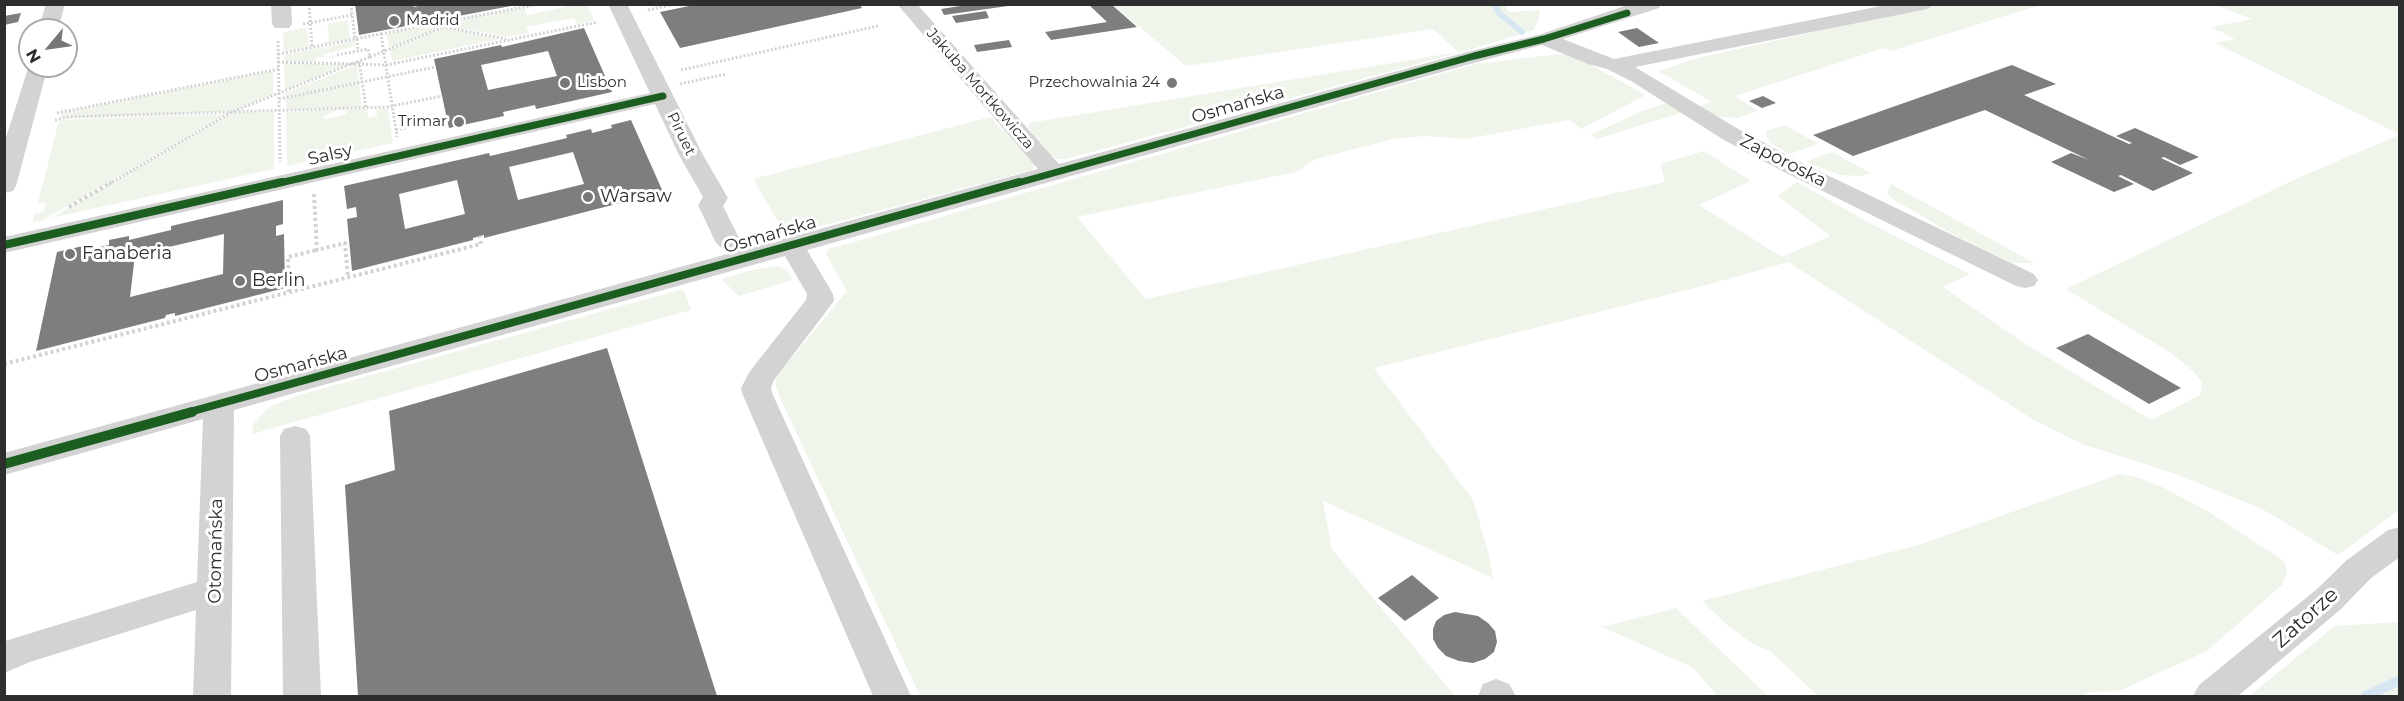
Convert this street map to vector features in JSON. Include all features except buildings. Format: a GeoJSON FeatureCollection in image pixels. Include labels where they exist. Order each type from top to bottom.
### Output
{"type":"FeatureCollection","features":[{"type":"Feature","properties":{"kind":"street","name":"Jakuba Mortkowicza"},"geometry":{"type":"LineString","coordinates":[[906,4],[1054,173]]}},
{"type":"Feature","properties":{"kind":"street","name":"Osmańska"},"geometry":{"type":"LineString","coordinates":[[4,464],[219,405],[744,254],[792,246],[1474,56],[1544,39],[1621,9],[1652,4]]}},
{"type":"Feature","properties":{"kind":"street"},"geometry":{"type":"LineString","coordinates":[[1614,65],[1923,4]]}},
{"type":"Feature","properties":{"kind":"street","name":"Piruet"},"geometry":{"type":"LineString","coordinates":[[621,5],[663,96],[716,198],[710,205],[728,241],[744,254]]}},
{"type":"Feature","properties":{"kind":"street"},"geometry":{"type":"LineString","coordinates":[[1544,39],[1577,9]]}},
{"type":"Feature","properties":{"kind":"street","name":"Zaporoska"},"geometry":{"type":"LineString","coordinates":[[1544,39],[1595,60],[1614,65],[1794,168],[2025,280]]}},
{"type":"Feature","properties":{"kind":"street"},"geometry":{"type":"LineString","coordinates":[[4,186],[35,78]]}},
{"type":"Feature","properties":{"kind":"street","name":"Salsy"},"geometry":{"type":"LineString","coordinates":[[4,245],[663,96]]}},
{"type":"Feature","properties":{"kind":"street"},"geometry":{"type":"LineString","coordinates":[[792,246],[820,294],[820,301],[760,378],[757,393],[892,696]]}},
{"type":"Feature","properties":{"kind":"street","name":"Otomańska"},"geometry":{"type":"LineString","coordinates":[[212,696],[219,405]]}},
{"type":"Feature","properties":{"kind":"street"},"geometry":{"type":"LineString","coordinates":[[295,436],[302,696]]}},
{"type":"Feature","properties":{"kind":"street","name":"Zatorze"},"geometry":{"type":"LineString","coordinates":[[2212,696],[2329,599],[2359,569],[2400,539]]}},
{"type":"Feature","properties":{"kind":"street"},"geometry":{"type":"LineString","coordinates":[[4,658],[18,651],[216,590]]}},
{"type":"Feature","properties":{"kind":"path"},"geometry":{"type":"LineString","coordinates":[[309,4],[312,48]]}},
{"type":"Feature","properties":{"kind":"path"},"geometry":{"type":"LineString","coordinates":[[351,4],[358,51]]}},
{"type":"Feature","properties":{"kind":"path"},"geometry":{"type":"LineString","coordinates":[[278,54],[540,4]]}},
{"type":"Feature","properties":{"kind":"path"},"geometry":{"type":"LineString","coordinates":[[648,10],[676,4]]}},
{"type":"Feature","properties":{"kind":"path"},"geometry":{"type":"LineString","coordinates":[[288,17],[310,22],[352,15]]}},
{"type":"Feature","properties":{"kind":"path"},"geometry":{"type":"LineString","coordinates":[[360,63],[470,16]]}},
{"type":"Feature","properties":{"kind":"path"},"geometry":{"type":"LineString","coordinates":[[278,62],[386,65],[598,22]]}},
{"type":"Feature","properties":{"kind":"path"},"geometry":{"type":"LineString","coordinates":[[430,24],[510,40]]}},
{"type":"Feature","properties":{"kind":"path"},"geometry":{"type":"LineString","coordinates":[[681,70],[878,26]]}},
{"type":"Feature","properties":{"kind":"path"},"geometry":{"type":"LineString","coordinates":[[381,34],[398,143]]}},
{"type":"Feature","properties":{"kind":"path"},"geometry":{"type":"LineString","coordinates":[[278,45],[280,169]]}},
{"type":"Feature","properties":{"kind":"path"},"geometry":{"type":"LineString","coordinates":[[337,55],[368,49],[370,57]]}},
{"type":"Feature","properties":{"kind":"path"},"geometry":{"type":"LineString","coordinates":[[360,63],[366,108]]}},
{"type":"Feature","properties":{"kind":"path"},"geometry":{"type":"LineString","coordinates":[[64,210],[232,112],[352,64]]}},
{"type":"Feature","properties":{"kind":"path"},"geometry":{"type":"LineString","coordinates":[[279,99],[435,67]]}},
{"type":"Feature","properties":{"kind":"path"},"geometry":{"type":"LineString","coordinates":[[57,113],[279,69]]}},
{"type":"Feature","properties":{"kind":"path"},"geometry":{"type":"LineString","coordinates":[[688,82],[726,74]]}},
{"type":"Feature","properties":{"kind":"path"},"geometry":{"type":"LineString","coordinates":[[55,120],[68,117],[366,108],[392,106],[442,96]]}},
{"type":"Feature","properties":{"kind":"path"},"geometry":{"type":"LineString","coordinates":[[396,130],[447,119]]}},
{"type":"Feature","properties":{"kind":"path"},"geometry":{"type":"LineString","coordinates":[[314,191],[317,250]]}},
{"type":"Feature","properties":{"kind":"path"},"geometry":{"type":"LineString","coordinates":[[4,364],[481,243],[479,236]]}},
{"type":"Feature","properties":{"kind":"path"},"geometry":{"type":"LineString","coordinates":[[289,292],[288,257],[345,243],[348,277]]}},
{"type":"Feature","properties":{"kind":"shaded area"},"geometry":{"type":"Polygon","coordinates":[[[580,4],[587,5],[594,20],[577,24],[574,18],[526,27],[528,33],[508,37],[449,26],[471,17],[524,8],[527,15],[580,4]]]}},
{"type":"Feature","properties":{"kind":"shaded area"},"geometry":{"type":"Polygon","coordinates":[[[1113,5],[1505,5],[1509,12],[1539,10],[1540,15],[1534,30],[1465,51],[1066,159],[1057,159],[1051,155],[1028,128],[1029,123],[1458,52],[1433,29],[1186,66],[1113,5]]]}},
{"type":"Feature","properties":{"kind":"shaded area"},"geometry":{"type":"Polygon","coordinates":[[[1935,5],[2041,5],[1891,51],[1884,48],[1735,96],[1758,111],[1738,118],[1716,117],[1698,107],[1712,102],[1658,71],[1698,58],[1935,5]]]}},
{"type":"Feature","properties":{"kind":"shaded area"},"geometry":{"type":"Polygon","coordinates":[[[2215,5],[2399,5],[2399,134],[2215,43],[2235,39],[2211,27],[2252,19],[2215,5]]]}},
{"type":"Feature","properties":{"kind":"shaded area"},"geometry":{"type":"Polygon","coordinates":[[[348,20],[350,39],[316,46],[329,41],[328,24],[314,26],[348,20]]]}},
{"type":"Feature","properties":{"kind":"shaded area"},"geometry":{"type":"Polygon","coordinates":[[[429,26],[440,28],[389,48],[387,34],[429,26]]]}},
{"type":"Feature","properties":{"kind":"shaded area"},"geometry":{"type":"Polygon","coordinates":[[[307,27],[309,47],[284,51],[283,32],[307,27]]]}},
{"type":"Feature","properties":{"kind":"shaded area"},"geometry":{"type":"Polygon","coordinates":[[[444,28],[499,39],[392,61],[390,50],[444,28]]]}},
{"type":"Feature","properties":{"kind":"shaded area"},"geometry":{"type":"Polygon","coordinates":[[[355,41],[356,46],[322,55],[328,57],[334,54],[334,58],[319,57],[315,60],[316,62],[284,61],[284,55],[355,41]]]}},
{"type":"Feature","properties":{"kind":"shaded area"},"geometry":{"type":"Polygon","coordinates":[[[1558,54],[1572,55],[1639,91],[1644,96],[1581,129],[1570,120],[1465,139],[1425,136],[1393,139],[1316,159],[1296,172],[1077,217],[1146,299],[1665,182],[1660,164],[1704,151],[1751,181],[1699,205],[1782,257],[1830,236],[1778,196],[1797,182],[1879,228],[1970,274],[1943,287],[2024,343],[2151,420],[2200,395],[2202,382],[2194,372],[2171,353],[2066,289],[2300,177],[2399,135],[2399,510],[2338,555],[2262,509],[2176,474],[2082,444],[2032,419],[1788,262],[1703,286],[1374,368],[1473,500],[1489,555],[1493,578],[1323,501],[1332,549],[1455,696],[920,696],[775,384],[779,373],[847,291],[826,254],[829,249],[1476,64],[1558,54]]]}},
{"type":"Feature","properties":{"kind":"shaded area"},"geometry":{"type":"Polygon","coordinates":[[[284,63],[346,65],[285,90],[284,63]]]}},
{"type":"Feature","properties":{"kind":"shaded area"},"geometry":{"type":"Polygon","coordinates":[[[357,65],[359,82],[285,97],[285,93],[357,65]]]}},
{"type":"Feature","properties":{"kind":"shaded area"},"geometry":{"type":"Polygon","coordinates":[[[273,71],[274,94],[233,111],[60,118],[61,113],[273,71]]]}},
{"type":"Feature","properties":{"kind":"shaded area"},"geometry":{"type":"Polygon","coordinates":[[[359,83],[362,107],[286,109],[285,98],[359,83]]]}},
{"type":"Feature","properties":{"kind":"shaded area"},"geometry":{"type":"Polygon","coordinates":[[[1672,101],[1687,111],[1597,139],[1590,135],[1642,111],[1672,101]]]}},
{"type":"Feature","properties":{"kind":"shaded area"},"geometry":{"type":"Polygon","coordinates":[[[367,109],[368,118],[377,116],[376,109],[388,109],[393,143],[287,166],[286,112],[337,110],[324,116],[324,119],[347,114],[345,110],[367,109]]]}},
{"type":"Feature","properties":{"kind":"shaded area"},"geometry":{"type":"Polygon","coordinates":[[[274,112],[274,169],[51,218],[233,113],[274,112]]]}},
{"type":"Feature","properties":{"kind":"shaded area"},"geometry":{"type":"Polygon","coordinates":[[[227,114],[41,221],[33,222],[35,213],[43,212],[46,202],[38,203],[59,120],[227,114]]]}},
{"type":"Feature","properties":{"kind":"shaded area"},"geometry":{"type":"Polygon","coordinates":[[[990,117],[1003,131],[1008,130],[1032,158],[1035,166],[1032,170],[825,225],[785,233],[753,179],[990,117]]]}},
{"type":"Feature","properties":{"kind":"shaded area"},"geometry":{"type":"Polygon","coordinates":[[[1785,125],[1819,144],[1789,154],[1772,144],[1767,138],[1766,131],[1785,125]]]}},
{"type":"Feature","properties":{"kind":"shaded area"},"geometry":{"type":"Polygon","coordinates":[[[1832,152],[1871,173],[1861,176],[1840,175],[1805,162],[1832,152]]]}},
{"type":"Feature","properties":{"kind":"shaded area"},"geometry":{"type":"Polygon","coordinates":[[[1891,184],[2034,263],[2012,263],[1958,237],[1894,200],[1887,193],[1891,184]]]}},
{"type":"Feature","properties":{"kind":"shaded area"},"geometry":{"type":"Polygon","coordinates":[[[777,266],[787,270],[792,280],[739,296],[721,279],[753,270],[777,266]]]}},
{"type":"Feature","properties":{"kind":"shaded area"},"geometry":{"type":"Polygon","coordinates":[[[683,289],[691,310],[252,434],[253,425],[271,406],[299,395],[683,289]]]}},
{"type":"Feature","properties":{"kind":"shaded area"},"geometry":{"type":"Polygon","coordinates":[[[2120,474],[2140,478],[2164,488],[2209,512],[2281,559],[2286,565],[2287,573],[2282,585],[2207,651],[2121,690],[2092,692],[2078,696],[1818,696],[1770,651],[1753,644],[1727,625],[1702,601],[1918,545],[2120,474]]]}},
{"type":"Feature","properties":{"kind":"shaded area"},"geometry":{"type":"Polygon","coordinates":[[[1676,608],[1768,696],[1717,696],[1692,667],[1602,627],[1676,608]]]}},
{"type":"Feature","properties":{"kind":"shaded area"},"geometry":{"type":"Polygon","coordinates":[[[2399,622],[2399,696],[2249,696],[2335,626],[2399,622]]]}},
{"type":"Feature","properties":{"kind":"waterway"},"geometry":{"type":"LineString","coordinates":[[1494,4],[1499,13],[1522,32]]}},
{"type":"Feature","properties":{"kind":"waterway"},"geometry":{"type":"LineString","coordinates":[[2366,696],[2400,680]]}},
{"type":"Feature","properties":{"kind":"cycle path"},"geometry":{"type":"LineString","coordinates":[[4,464],[1474,56],[1544,39],[1627,13]]}},
{"type":"Feature","properties":{"kind":"cycle path"},"geometry":{"type":"LineString","coordinates":[[4,245],[663,96]]}},
{"type":"Feature","properties":{"kind":"place","name":"Madrid"},"geometry":{"type":"Point","coordinates":[394,21]}},
{"type":"Feature","properties":{"kind":"place","name":"Lisbon"},"geometry":{"type":"Point","coordinates":[565,83]}},
{"type":"Feature","properties":{"kind":"place","name":"Przechowalnia 24"},"geometry":{"type":"Point","coordinates":[1172,83]}},
{"type":"Feature","properties":{"kind":"place","name":"Trimar"},"geometry":{"type":"Point","coordinates":[459,122]}},
{"type":"Feature","properties":{"kind":"place","name":"Warsaw"},"geometry":{"type":"Point","coordinates":[588,197]}},
{"type":"Feature","properties":{"kind":"place","name":"Fanaberia"},"geometry":{"type":"Point","coordinates":[70,254]}},
{"type":"Feature","properties":{"kind":"place","name":"Berlin"},"geometry":{"type":"Point","coordinates":[240,281]}}]}
